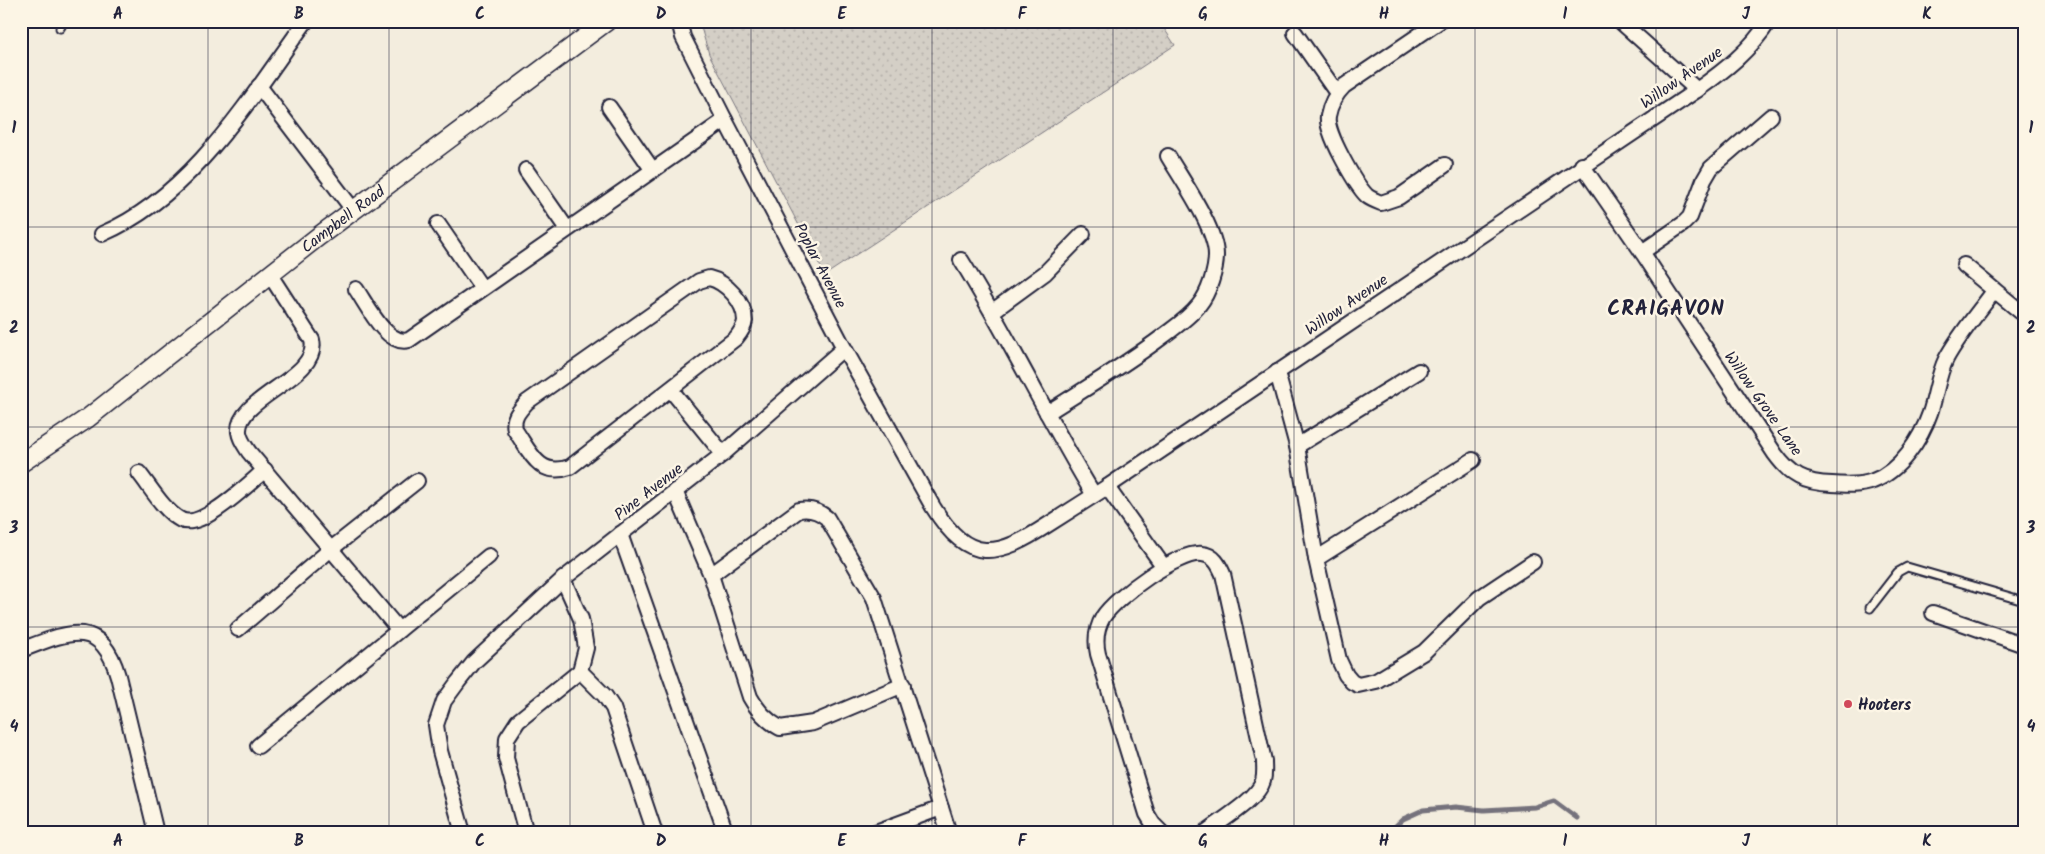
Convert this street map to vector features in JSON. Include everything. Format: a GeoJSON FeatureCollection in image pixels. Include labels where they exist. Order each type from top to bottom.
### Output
{"type":"FeatureCollection","features":[{"type":"Feature","properties":{"kind":"street"},"geometry":{"type":"LineString","coordinates":[[102,234],[138,216],[190,173],[259,86],[306,21]]}},
{"type":"Feature","properties":{"kind":"street","name":"Poplar Avenue"},"geometry":{"type":"LineString","coordinates":[[669,21],[683,37]]}},
{"type":"Feature","properties":{"kind":"street","name":"Poplar Avenue"},"geometry":{"type":"LineString","coordinates":[[679,21],[683,37],[724,120],[844,348],[932,507]]}},
{"type":"Feature","properties":{"kind":"street"},"geometry":{"type":"LineString","coordinates":[[1440,21],[1337,93],[1328,117],[1329,131],[1363,190],[1371,198],[1381,203],[1399,197],[1445,165]]}},
{"type":"Feature","properties":{"kind":"street"},"geometry":{"type":"LineString","coordinates":[[1620,21],[1697,90]]}},
{"type":"Feature","properties":{"kind":"street","name":"Willow Avenue"},"geometry":{"type":"LineString","coordinates":[[932,507],[945,527],[959,539],[974,548],[995,551],[1010,547],[1032,536],[1582,165],[1697,90],[1729,67],[1748,49],[1769,21]]}},
{"type":"Feature","properties":{"kind":"street","name":"Campbell Road"},"geometry":{"type":"LineString","coordinates":[[21,463],[88,418],[354,211],[607,23]]}},
{"type":"Feature","properties":{"kind":"street"},"geometry":{"type":"LineString","coordinates":[[1294,32],[1337,93]]}},
{"type":"Feature","properties":{"kind":"street"},"geometry":{"type":"LineString","coordinates":[[259,86],[354,211]]}},
{"type":"Feature","properties":{"kind":"street"},"geometry":{"type":"LineString","coordinates":[[609,107],[652,169]]}},
{"type":"Feature","properties":{"kind":"street"},"geometry":{"type":"LineString","coordinates":[[1642,252],[1683,224],[1690,217],[1704,180],[1711,168],[1771,116]]}},
{"type":"Feature","properties":{"kind":"street"},"geometry":{"type":"LineString","coordinates":[[356,289],[390,338],[402,342],[408,340],[724,120]]}},
{"type":"Feature","properties":{"kind":"street"},"geometry":{"type":"LineString","coordinates":[[1047,412],[1133,358],[1186,318],[1201,304],[1209,286],[1216,254],[1213,240],[1204,217],[1168,156]]}},
{"type":"Feature","properties":{"kind":"street","name":"Willow Grove Lane"},"geometry":{"type":"LineString","coordinates":[[1582,165],[1642,252],[1782,464],[1803,480],[1826,484],[1873,482],[1886,475],[1902,460],[1930,415],[1946,358],[1994,291]]}},
{"type":"Feature","properties":{"kind":"street"},"geometry":{"type":"LineString","coordinates":[[526,170],[567,229]]}},
{"type":"Feature","properties":{"kind":"street"},"geometry":{"type":"LineString","coordinates":[[438,224],[482,288]]}},
{"type":"Feature","properties":{"kind":"street"},"geometry":{"type":"LineString","coordinates":[[993,311],[1045,273],[1083,234]]}},
{"type":"Feature","properties":{"kind":"street"},"geometry":{"type":"LineString","coordinates":[[962,260],[993,311],[1094,495]]}},
{"type":"Feature","properties":{"kind":"street"},"geometry":{"type":"LineString","coordinates":[[1964,265],[2021,312]]}},
{"type":"Feature","properties":{"kind":"street"},"geometry":{"type":"LineString","coordinates":[[270,275],[295,311],[313,346],[309,359],[301,368],[241,420],[239,431],[242,442],[399,630]]}},
{"type":"Feature","properties":{"kind":"street"},"geometry":{"type":"LineString","coordinates":[[709,278],[717,280],[729,288],[742,307],[745,319],[744,328],[723,350],[671,390],[570,467],[559,471],[550,471],[536,460],[514,425],[516,415],[534,396],[699,281],[709,278]]}},
{"type":"Feature","properties":{"kind":"street","name":"Pine Avenue"},"geometry":{"type":"LineString","coordinates":[[463,833],[440,751],[436,725],[444,701],[474,662],[563,579],[723,454],[844,348]]}},
{"type":"Feature","properties":{"kind":"street"},"geometry":{"type":"LineString","coordinates":[[1297,446],[1419,371]]}},
{"type":"Feature","properties":{"kind":"street"},"geometry":{"type":"LineString","coordinates":[[1277,372],[1297,446],[1316,559],[1339,660],[1346,675],[1358,685],[1376,681],[1424,652],[1479,598],[1533,562]]}},
{"type":"Feature","properties":{"kind":"street"},"geometry":{"type":"LineString","coordinates":[[671,390],[723,454]]}},
{"type":"Feature","properties":{"kind":"street"},"geometry":{"type":"LineString","coordinates":[[1316,559],[1473,460]]}},
{"type":"Feature","properties":{"kind":"street"},"geometry":{"type":"LineString","coordinates":[[139,473],[170,511],[182,520],[189,522],[205,518],[265,470]]}},
{"type":"Feature","properties":{"kind":"street"},"geometry":{"type":"LineString","coordinates":[[238,629],[331,549],[417,481]]}},
{"type":"Feature","properties":{"kind":"street"},"geometry":{"type":"LineString","coordinates":[[1107,486],[1164,567]]}},
{"type":"Feature","properties":{"kind":"street"},"geometry":{"type":"LineString","coordinates":[[675,491],[711,575],[750,697],[766,720],[780,728],[813,723],[903,685]]}},
{"type":"Feature","properties":{"kind":"street"},"geometry":{"type":"LineString","coordinates":[[711,575],[799,510],[807,508],[821,513],[827,518],[874,598],[949,833]]}},
{"type":"Feature","properties":{"kind":"street"},"geometry":{"type":"LineString","coordinates":[[620,534],[726,833]]}},
{"type":"Feature","properties":{"kind":"street"},"geometry":{"type":"LineString","coordinates":[[1162,833],[1147,814],[1096,644],[1099,626],[1111,608],[1164,567],[1192,554],[1203,554],[1218,563],[1223,574],[1264,761],[1263,783],[1257,791],[1205,833]]}},
{"type":"Feature","properties":{"kind":"street"},"geometry":{"type":"LineString","coordinates":[[258,746],[489,556]]}},
{"type":"Feature","properties":{"kind":"street"},"geometry":{"type":"LineString","coordinates":[[526,833],[506,758],[507,738],[518,721],[580,671],[586,648],[581,619],[563,579]]}},
{"type":"Feature","properties":{"kind":"street"},"geometry":{"type":"LineString","coordinates":[[1934,613],[2024,645]]}},
{"type":"Feature","properties":{"kind":"street"},"geometry":{"type":"LineString","coordinates":[[21,650],[44,641],[78,633],[89,634],[104,644],[110,651],[118,676],[156,833]]}},
{"type":"Feature","properties":{"kind":"street"},"geometry":{"type":"LineString","coordinates":[[580,671],[605,696],[613,708],[656,833]]}},
{"type":"Feature","properties":{"kind":"street"},"geometry":{"type":"LineString","coordinates":[[873,833],[941,808]]}},
{"type":"Feature","properties":{"kind":"lane"},"geometry":{"type":"LineString","coordinates":[[1870,608],[1898,572],[1907,567],[2024,601]]}},
{"type":"Feature","properties":{"kind":"shaded area"},"geometry":{"type":"Polygon","coordinates":[[[699,21],[1159,21],[1175,45],[825,275],[709,54],[699,21]]]}},
{"type":"Feature","properties":{"kind":"waterway"},"geometry":{"type":"LineString","coordinates":[[1388,833],[1403,819],[1423,810],[1456,807],[1484,810],[1535,807],[1554,801],[1577,818]]}},
{"type":"Feature","properties":{"kind":"place","name":"Hooters"},"geometry":{"type":"Point","coordinates":[1848,704]}},
{"type":"Feature","properties":{"kind":"district","name":"CRAIGAVON"},"geometry":{"type":"Point","coordinates":[1666,308]}}]}
